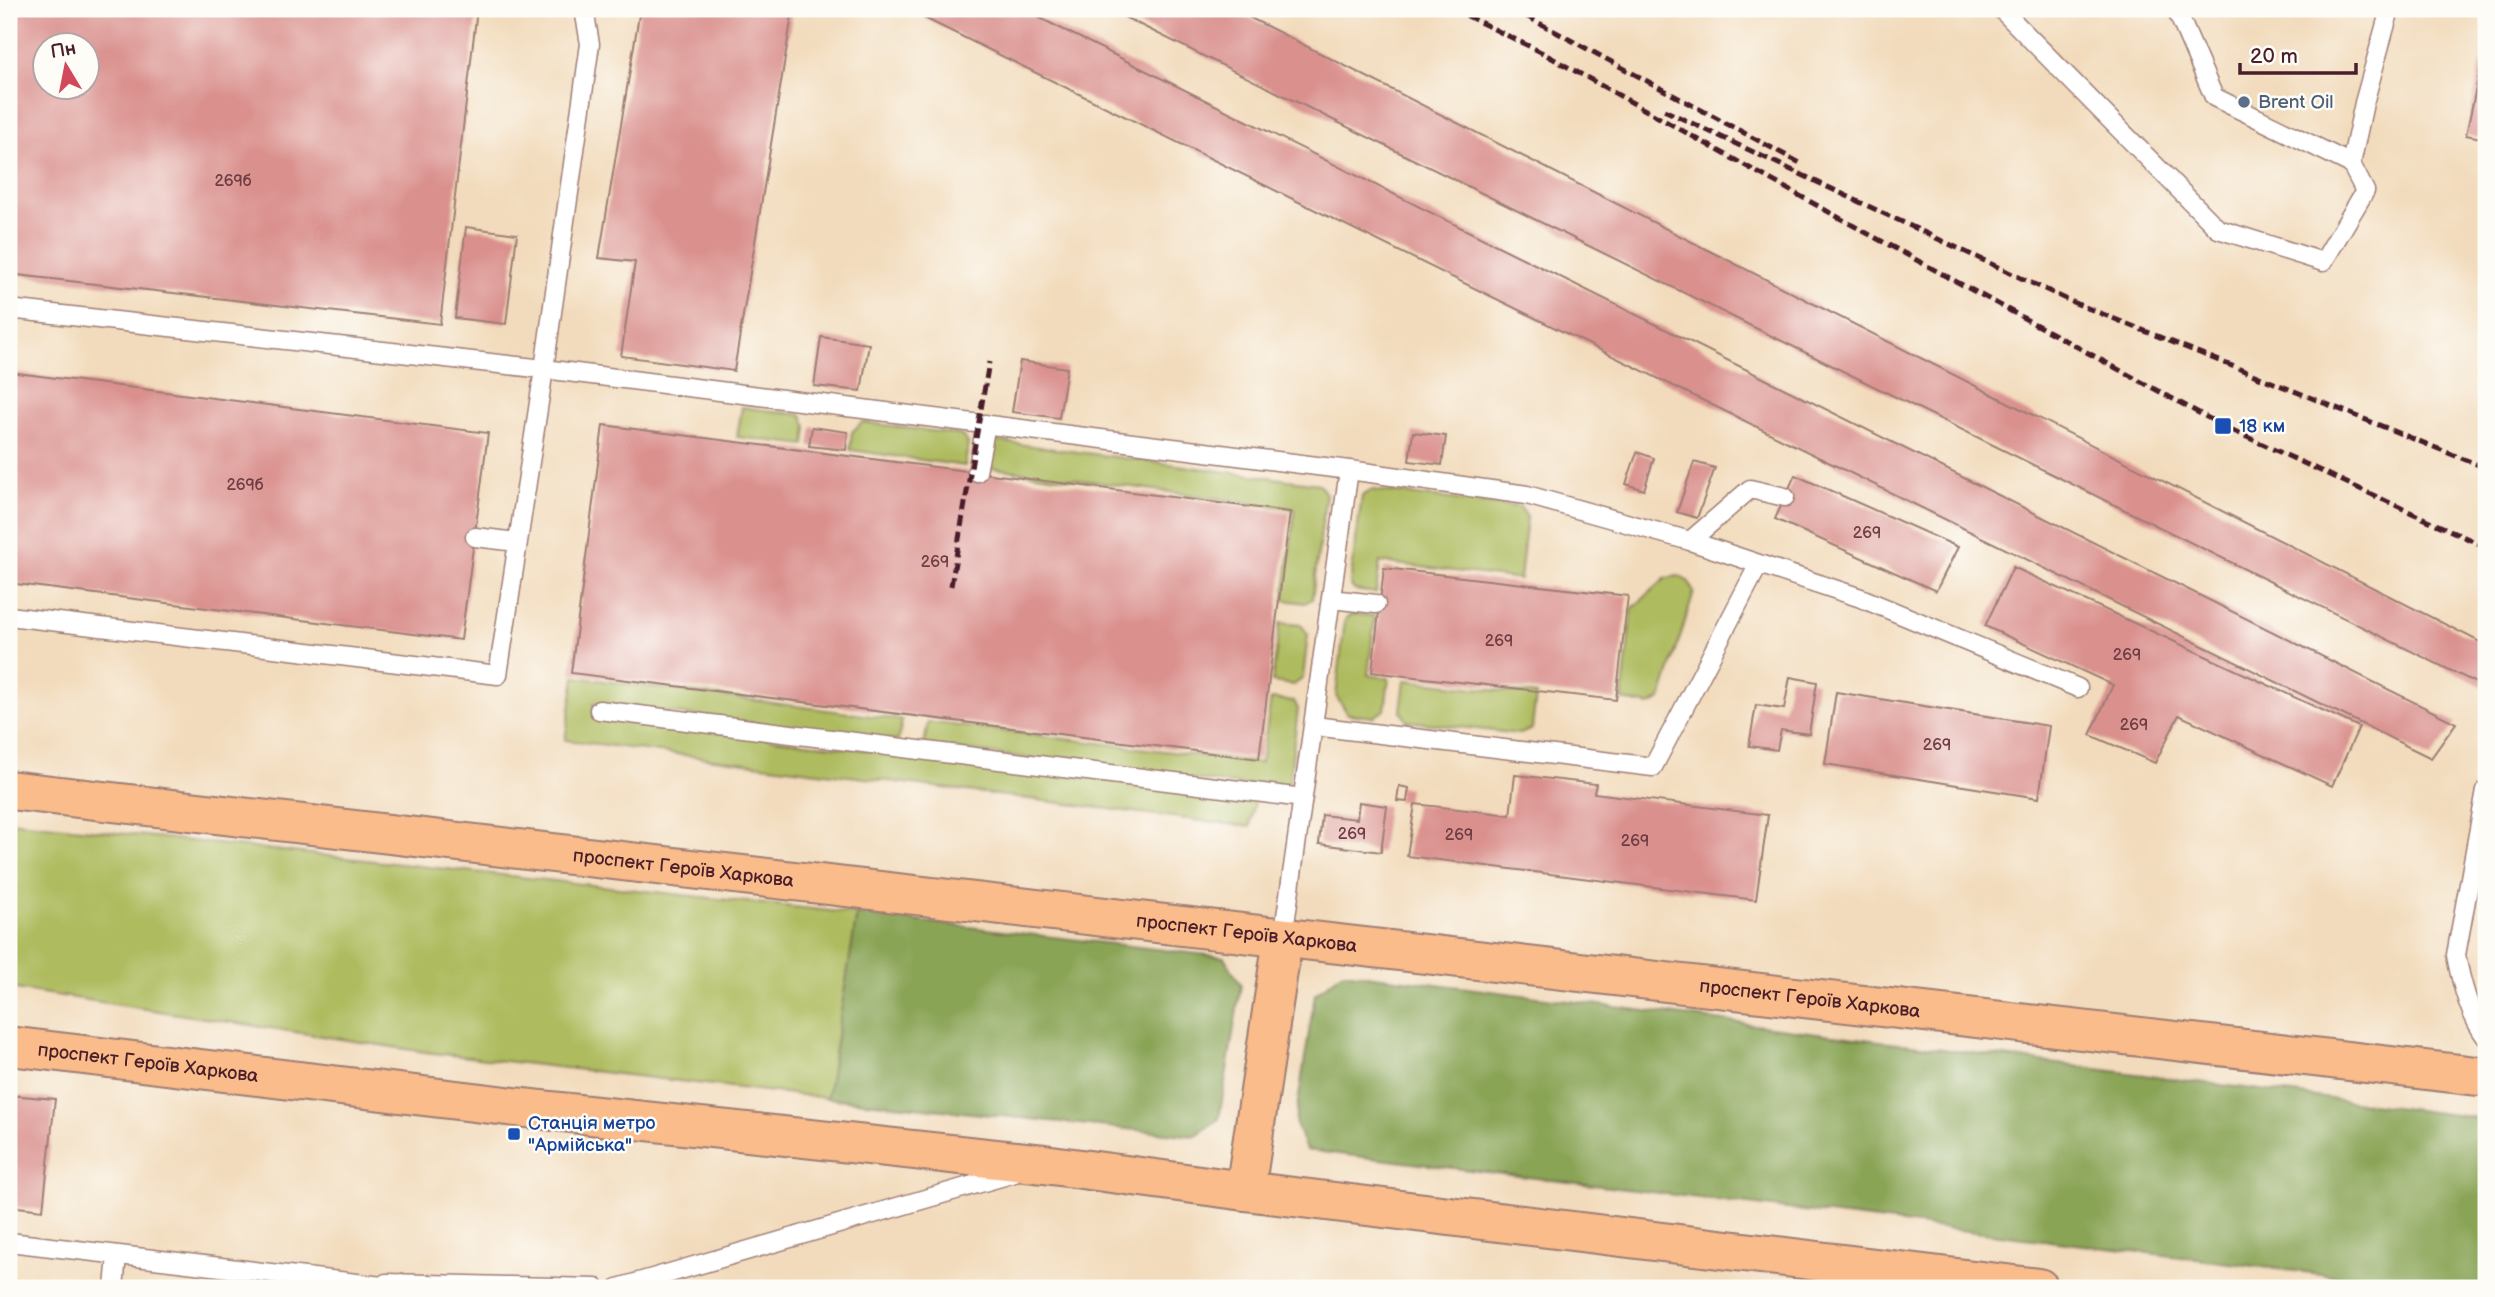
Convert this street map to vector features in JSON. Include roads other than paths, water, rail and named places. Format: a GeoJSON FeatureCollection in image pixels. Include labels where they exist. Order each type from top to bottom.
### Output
{"type":"FeatureCollection","features":[{"type":"Feature","properties":{"kind":"main road","name":"проспект Героїв Харкова"},"geometry":{"type":"LineString","coordinates":[[9,790],[2486,1077]]}},
{"type":"Feature","properties":{"kind":"main road"},"geometry":{"type":"LineString","coordinates":[[1245,1191],[1283,938]]}},
{"type":"Feature","properties":{"kind":"main road","name":"проспект Героїв Харкова"},"geometry":{"type":"LineString","coordinates":[[9,1046],[515,1107],[1044,1164],[2039,1288]]}},
{"type":"Feature","properties":{"kind":"lane"},"geometry":{"type":"LineString","coordinates":[[9,616],[498,674],[590,44],[584,9]]}},
{"type":"Feature","properties":{"kind":"lane"},"geometry":{"type":"LineString","coordinates":[[2001,9],[2218,229],[2323,262],[2365,191],[2351,164],[2214,97],[2176,9]]}},
{"type":"Feature","properties":{"kind":"lane"},"geometry":{"type":"LineString","coordinates":[[2351,164],[2364,103],[2390,9]]}},
{"type":"Feature","properties":{"kind":"lane"},"geometry":{"type":"LineString","coordinates":[[9,309],[544,369],[1349,470],[1527,495],[1690,541],[1861,598],[2078,688]]}},
{"type":"Feature","properties":{"kind":"lane"},"geometry":{"type":"LineString","coordinates":[[977,471],[986,424]]}},
{"type":"Feature","properties":{"kind":"lane"},"geometry":{"type":"LineString","coordinates":[[1283,938],[1349,470]]}},
{"type":"Feature","properties":{"kind":"lane"},"geometry":{"type":"LineString","coordinates":[[1690,541],[1750,489],[1785,497]]}},
{"type":"Feature","properties":{"kind":"lane"},"geometry":{"type":"LineString","coordinates":[[475,537],[517,542]]}},
{"type":"Feature","properties":{"kind":"lane"},"geometry":{"type":"LineString","coordinates":[[1314,726],[1654,767],[1759,564]]}},
{"type":"Feature","properties":{"kind":"lane"},"geometry":{"type":"LineString","coordinates":[[1331,599],[1376,604]]}},
{"type":"Feature","properties":{"kind":"lane"},"geometry":{"type":"LineString","coordinates":[[599,710],[1303,798]]}},
{"type":"Feature","properties":{"kind":"lane"},"geometry":{"type":"LineString","coordinates":[[2486,790],[2456,955],[2460,979],[2478,1027],[2486,1037]]}},
{"type":"Feature","properties":{"kind":"lane"},"geometry":{"type":"LineString","coordinates":[[618,1288],[1044,1164]]}},
{"type":"Feature","properties":{"kind":"lane"},"geometry":{"type":"LineString","coordinates":[[9,1242],[316,1283],[596,1288]]}},
{"type":"Feature","properties":{"kind":"lane"},"geometry":{"type":"LineString","coordinates":[[114,1288],[117,1255]]}},
{"type":"Feature","properties":{"kind":"lane"},"geometry":{"type":"LineString","coordinates":[[352,1283],[398,1288]]}},
{"type":"Feature","properties":{"kind":"railway"},"geometry":{"type":"LineString","coordinates":[[1453,9],[1541,52],[1863,231],[2223,426],[2486,547]]}},
{"type":"Feature","properties":{"kind":"railway"},"geometry":{"type":"LineString","coordinates":[[1513,9],[1800,163]]}},
{"type":"Feature","properties":{"kind":"railway"},"geometry":{"type":"LineString","coordinates":[[1664,110],[2070,301],[2486,468]]}},
{"type":"Feature","properties":{"kind":"railway"},"geometry":{"type":"LineString","coordinates":[[951,586],[989,362]]}},
{"type":"Feature","properties":{"kind":"place","name":"Brent Oil"},"geometry":{"type":"Point","coordinates":[2244,102]}},
{"type":"Feature","properties":{"kind":"place","name":"18 км"},"geometry":{"type":"Point","coordinates":[2223,426]}},
{"type":"Feature","properties":{"kind":"place","name":"Станція метро \"Армійська\""},"geometry":{"type":"Point","coordinates":[514,1134]}}]}
